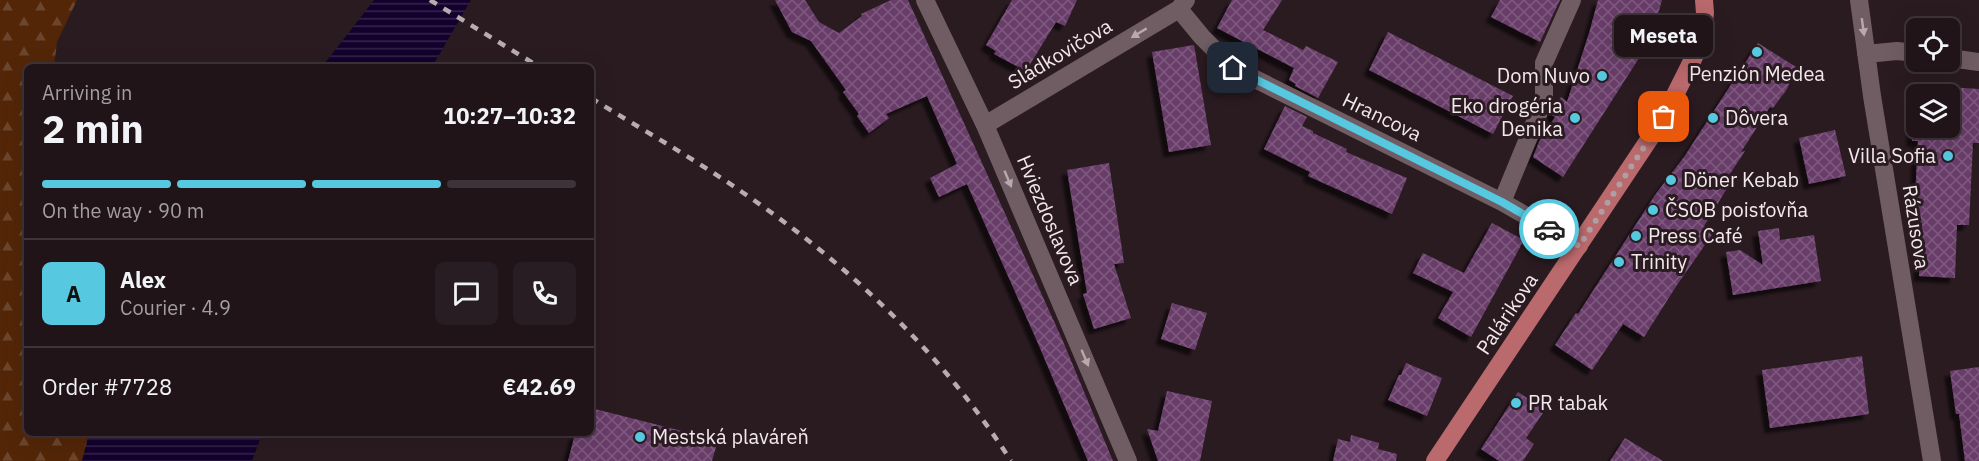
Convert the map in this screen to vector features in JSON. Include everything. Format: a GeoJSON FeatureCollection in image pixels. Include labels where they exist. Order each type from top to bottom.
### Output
{"type":"FeatureCollection","features":[{"type":"Feature","properties":{"kind":"main road","name":"Palárikova"},"geometry":{"type":"LineString","coordinates":[[1435,461],[1664,117],[1701,43],[1705,13],[1704,0]]}},
{"type":"Feature","properties":{"kind":"street","name":"Hviezdoslavova"},"geometry":{"type":"LineString","coordinates":[[925,0],[985,125],[1128,461]]}},
{"type":"Feature","properties":{"kind":"street"},"geometry":{"type":"LineString","coordinates":[[1502,202],[1544,100],[1544,63],[1572,0]]}},
{"type":"Feature","properties":{"kind":"street","name":"Rázusova"},"geometry":{"type":"LineString","coordinates":[[1859,0],[1932,461]]}},
{"type":"Feature","properties":{"kind":"street","name":"Sládkovičova"},"geometry":{"type":"LineString","coordinates":[[985,125],[1183,5]]}},
{"type":"Feature","properties":{"kind":"street","name":"Hrancova"},"geometry":{"type":"LineString","coordinates":[[1183,5],[1202,37],[1233,68],[1502,202],[1579,246]]}},
{"type":"Feature","properties":{"kind":"street"},"geometry":{"type":"LineString","coordinates":[[1866,54],[1906,52]]}},
{"type":"Feature","properties":{"kind":"street"},"geometry":{"type":"LineString","coordinates":[[1960,59],[1979,62]]}},
{"type":"Feature","properties":{"kind":"green space"},"geometry":{"type":"Polygon","coordinates":[[[0,0],[77,0],[57,42],[54,64],[24,64],[24,436],[88,436],[82,461],[0,461],[0,0]]]}},
{"type":"Feature","properties":{"kind":"shaded area"},"geometry":{"type":"Polygon","coordinates":[[[374,0],[471,0],[434,64],[324,64],[374,0]]]}},
{"type":"Feature","properties":{"kind":"shaded area"},"geometry":{"type":"Polygon","coordinates":[[[88,436],[261,436],[252,461],[82,461],[88,436]]]}},
{"type":"Feature","properties":{"kind":"building"},"geometry":{"type":"Polygon","coordinates":[[[775,0],[805,0],[819,22],[839,33],[862,16],[861,14],[891,0],[908,0],[1062,339],[1113,461],[1088,461],[967,184],[939,197],[930,178],[957,164],[927,96],[886,114],[889,118],[869,133],[843,92],[846,90],[811,41],[792,32],[775,0]]]}},
{"type":"Feature","properties":{"kind":"building"},"geometry":{"type":"Polygon","coordinates":[[[1012,0],[1077,0],[1065,26],[1056,22],[1026,71],[994,54],[996,51],[986,45],[1012,0]]]}},
{"type":"Feature","properties":{"kind":"building"},"geometry":{"type":"Polygon","coordinates":[[[1232,0],[1282,0],[1263,30],[1303,50],[1306,46],[1338,62],[1318,98],[1295,86],[1296,84],[1289,80],[1294,68],[1217,28],[1232,0]]]}},
{"type":"Feature","properties":{"kind":"building"},"geometry":{"type":"Polygon","coordinates":[[[1500,0],[1560,0],[1540,42],[1491,17],[1500,0]]]}},
{"type":"Feature","properties":{"kind":"building","name":"Dom Nuvo"},"geometry":{"type":"Polygon","coordinates":[[[1598,0],[1662,0],[1654,28],[1641,55],[1563,177],[1533,157],[1539,142],[1555,117],[1550,114],[1561,97],[1567,102],[1598,0]]]}},
{"type":"Feature","properties":{"kind":"building"},"geometry":{"type":"Polygon","coordinates":[[[1388,32],[1513,96],[1493,134],[1369,70],[1388,32]]]}},
{"type":"Feature","properties":{"kind":"building"},"geometry":{"type":"Polygon","coordinates":[[[1758,43],[1796,67],[1787,89],[1773,108],[1770,107],[1741,152],[1745,151],[1724,183],[1729,185],[1704,226],[1714,232],[1644,337],[1623,324],[1592,370],[1555,345],[1576,313],[1578,314],[1655,195],[1684,157],[1758,43]]]}},
{"type":"Feature","properties":{"kind":"building"},"geometry":{"type":"Polygon","coordinates":[[[1194,45],[1211,145],[1169,152],[1152,52],[1194,45]]]}},
{"type":"Feature","properties":{"kind":"building","name":"Villa Sofia"},"geometry":{"type":"Polygon","coordinates":[[[1960,88],[1979,89],[1979,143],[1973,143],[1969,225],[1957,225],[1955,278],[1919,276],[1922,223],[1919,223],[1920,217],[1914,217],[1918,141],[1912,141],[1912,138],[1960,138],[1960,88]]]}},
{"type":"Feature","properties":{"kind":"building"},"geometry":{"type":"Polygon","coordinates":[[[1285,106],[1307,117],[1302,126],[1313,133],[1347,149],[1346,152],[1407,178],[1392,214],[1308,176],[1310,172],[1264,149],[1285,106]]]}},
{"type":"Feature","properties":{"kind":"building"},"geometry":{"type":"Polygon","coordinates":[[[1835,130],[1846,176],[1809,184],[1799,138],[1835,130]]]}},
{"type":"Feature","properties":{"kind":"building"},"geometry":{"type":"Polygon","coordinates":[[[1109,163],[1124,263],[1114,264],[1131,318],[1094,329],[1083,294],[1087,293],[1067,170],[1109,163]]]}},
{"type":"Feature","properties":{"kind":"building"},"geometry":{"type":"Polygon","coordinates":[[[1492,223],[1524,240],[1471,337],[1438,318],[1453,292],[1413,273],[1423,253],[1464,273],[1492,223]]]}},
{"type":"Feature","properties":{"kind":"building"},"geometry":{"type":"Polygon","coordinates":[[[1779,228],[1780,240],[1814,235],[1821,281],[1733,295],[1726,252],[1740,250],[1763,265],[1758,231],[1779,228]]]}},
{"type":"Feature","properties":{"kind":"building"},"geometry":{"type":"Polygon","coordinates":[[[1172,303],[1207,313],[1195,350],[1161,339],[1172,303]]]}},
{"type":"Feature","properties":{"kind":"building"},"geometry":{"type":"Polygon","coordinates":[[[1862,356],[1869,414],[1770,428],[1762,370],[1862,356]]]}},
{"type":"Feature","properties":{"kind":"building"},"geometry":{"type":"Polygon","coordinates":[[[1406,363],[1442,378],[1427,416],[1388,400],[1406,363]]]}},
{"type":"Feature","properties":{"kind":"building"},"geometry":{"type":"Polygon","coordinates":[[[1979,367],[1979,461],[1965,461],[1959,414],[1956,414],[1950,371],[1979,367]]]}},
{"type":"Feature","properties":{"kind":"building"},"geometry":{"type":"Polygon","coordinates":[[[1167,391],[1212,401],[1200,461],[1158,461],[1147,429],[1158,431],[1167,391]]]}},
{"type":"Feature","properties":{"kind":"building"},"geometry":{"type":"Polygon","coordinates":[[[1518,392],[1545,410],[1526,438],[1534,444],[1523,461],[1499,461],[1481,449],[1518,392]]]}},
{"type":"Feature","properties":{"kind":"building","name":"Mestská plaváreň"},"geometry":{"type":"Polygon","coordinates":[[[594,409],[718,440],[712,461],[568,461],[574,436],[594,436],[594,409]]]}},
{"type":"Feature","properties":{"kind":"building"},"geometry":{"type":"Polygon","coordinates":[[[1351,435],[1379,443],[1378,449],[1397,454],[1396,461],[1333,461],[1338,439],[1350,442],[1351,435]]]}},
{"type":"Feature","properties":{"kind":"building"},"geometry":{"type":"Polygon","coordinates":[[[1625,438],[1663,461],[1610,461],[1625,438]]]}},
{"type":"Feature","properties":{"kind":"railway"},"geometry":{"type":"LineString","coordinates":[[430,0],[534,64]]}},
{"type":"Feature","properties":{"kind":"railway"},"geometry":{"type":"LineString","coordinates":[[594,100],[742,192],[819,249],[856,280],[924,347],[984,421],[1011,461]]}},
{"type":"Feature","properties":{"kind":"way so far"},"geometry":{"type":"LineString","coordinates":[[1549,229],[1579,246],[1664,117]]}},
{"type":"Feature","properties":{"kind":"place","name":"Penzión Medea"},"geometry":{"type":"Point","coordinates":[1757,52]}},
{"type":"Feature","properties":{"kind":"place","name":"Dom Nuvo"},"geometry":{"type":"Point","coordinates":[1602,76]}},
{"type":"Feature","properties":{"kind":"place","name":"Meseta"},"geometry":{"type":"Point","coordinates":[1664,117]}},
{"type":"Feature","properties":{"kind":"place","name":"Eko drogéria Denika"},"geometry":{"type":"Point","coordinates":[1575,118]}},
{"type":"Feature","properties":{"kind":"place","name":"Dôvera"},"geometry":{"type":"Point","coordinates":[1713,118]}},
{"type":"Feature","properties":{"kind":"place","name":"Villa Sofia"},"geometry":{"type":"Point","coordinates":[1948,156]}},
{"type":"Feature","properties":{"kind":"place","name":"Döner Kebab"},"geometry":{"type":"Point","coordinates":[1671,180]}},
{"type":"Feature","properties":{"kind":"place","name":"ČSOB poisťovňa"},"geometry":{"type":"Point","coordinates":[1653,210]}},
{"type":"Feature","properties":{"kind":"place","name":"Press Café"},"geometry":{"type":"Point","coordinates":[1636,236]}},
{"type":"Feature","properties":{"kind":"place","name":"Trinity"},"geometry":{"type":"Point","coordinates":[1619,262]}},
{"type":"Feature","properties":{"kind":"place","name":"PR tabak"},"geometry":{"type":"Point","coordinates":[1516,403]}},
{"type":"Feature","properties":{"kind":"place","name":"Mestská plaváreň"},"geometry":{"type":"Point","coordinates":[640,437]}},
{"type":"Feature","properties":{"kind":"route"},"geometry":{"type":"LineString","coordinates":[[1233,68],[1502,202],[1549,229]]}}]}
